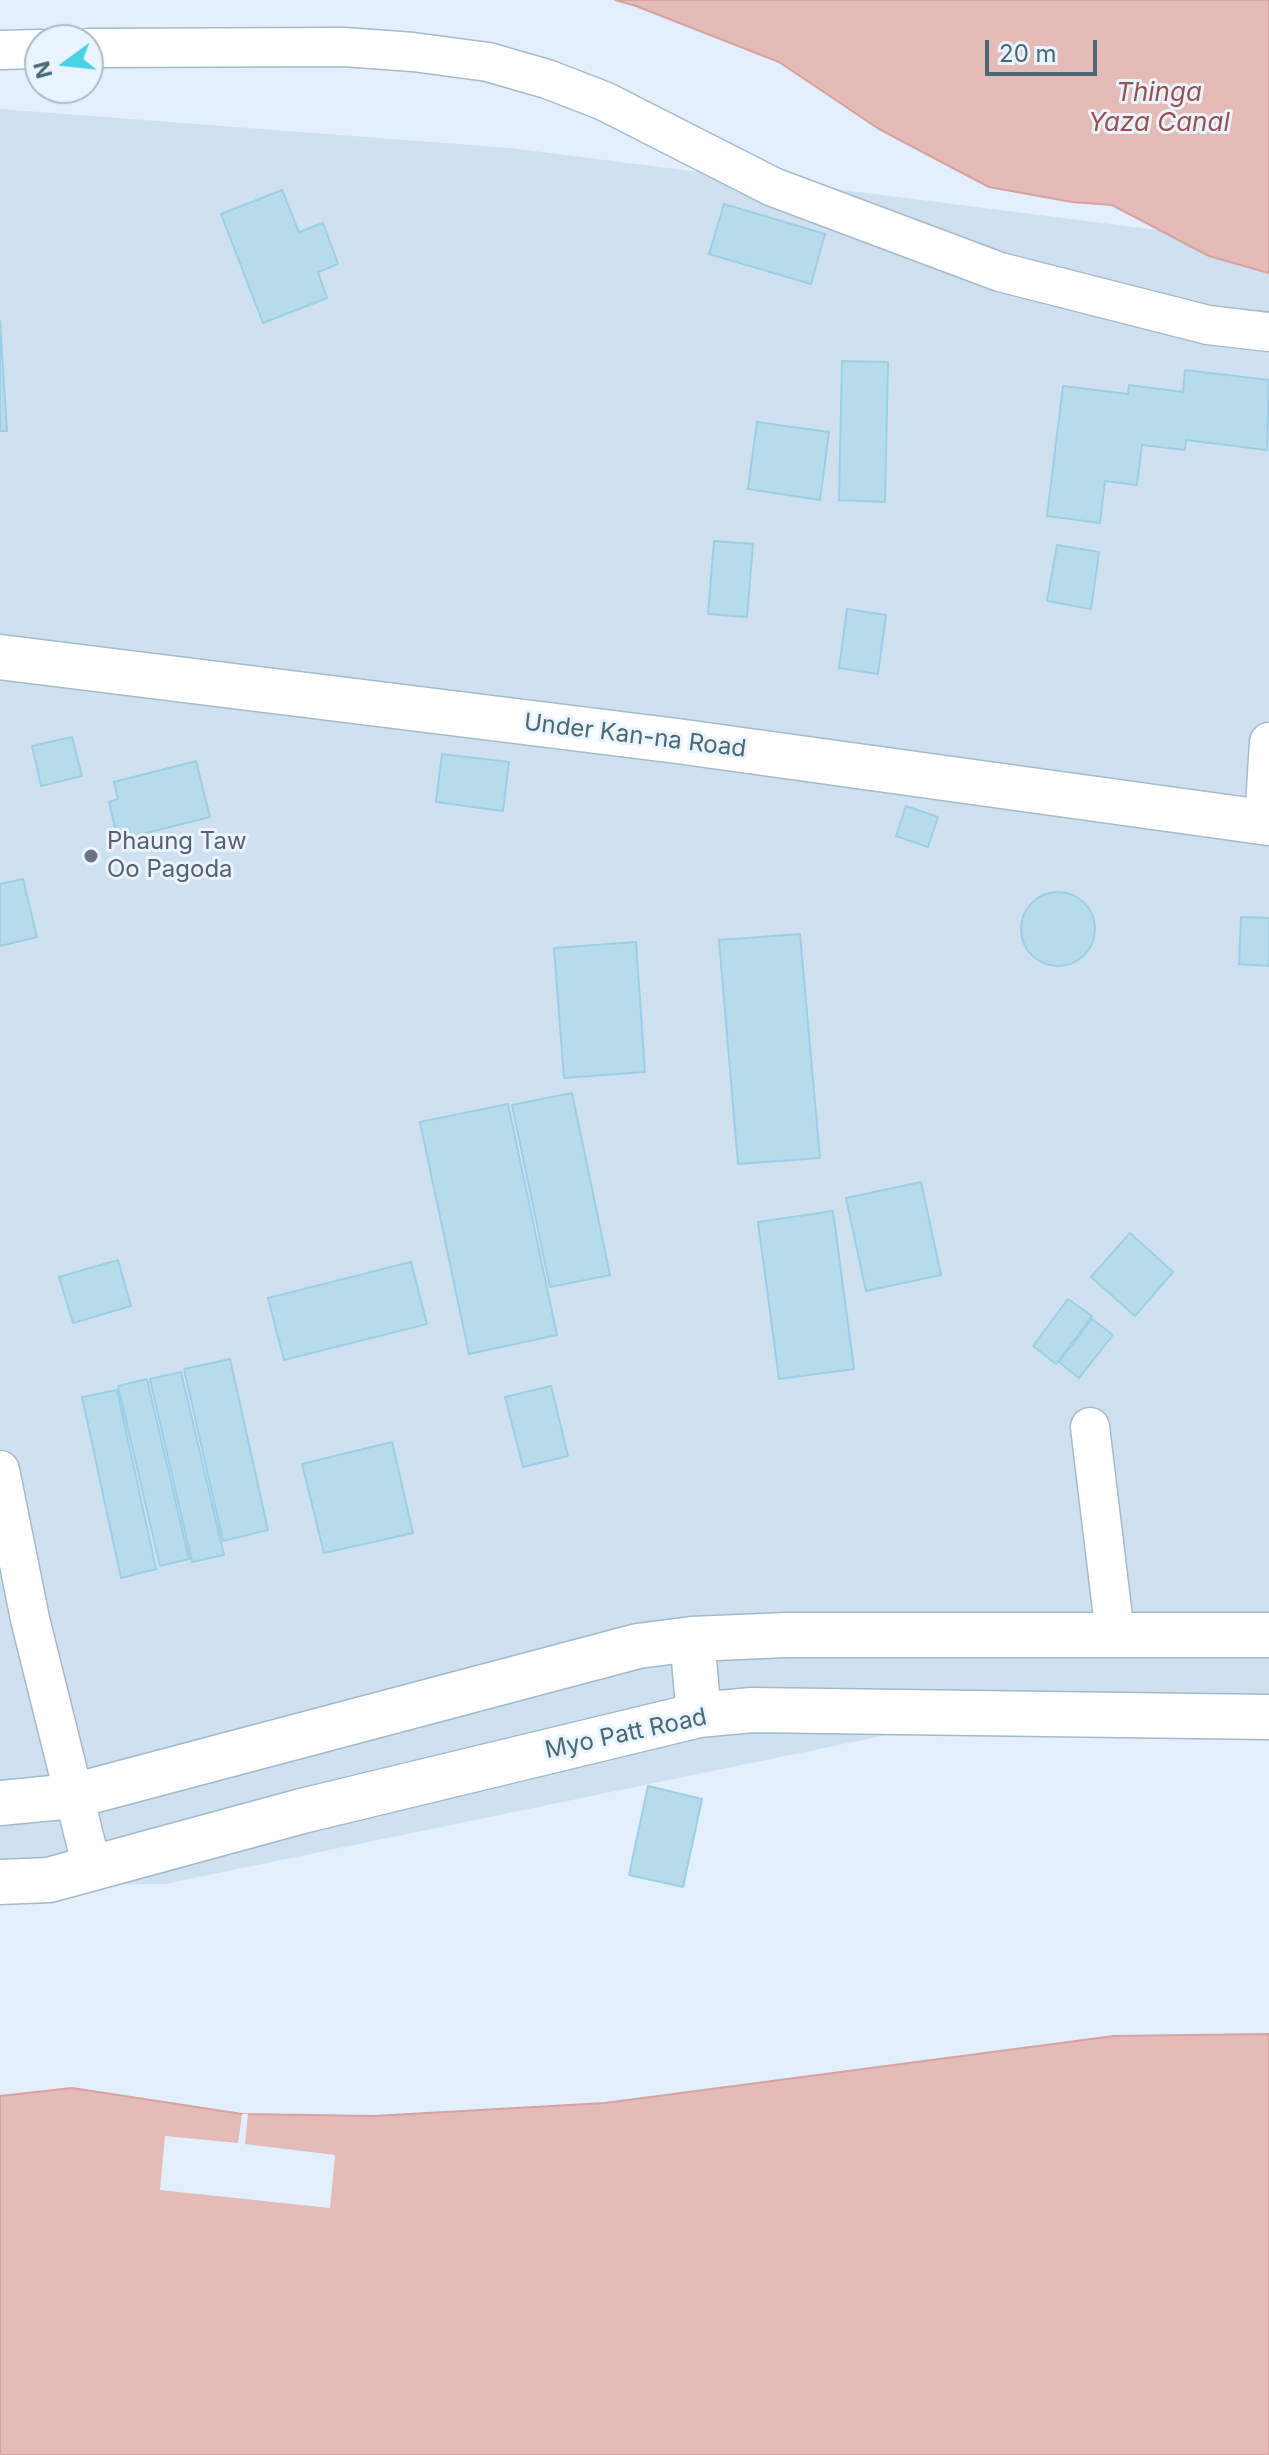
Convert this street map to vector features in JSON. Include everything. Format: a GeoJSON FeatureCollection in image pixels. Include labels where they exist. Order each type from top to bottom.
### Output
{"type":"FeatureCollection","features":[{"type":"Feature","properties":{"kind":"main road","name":"Under Kan-na Road"},"geometry":{"type":"LineString","coordinates":[[0,657],[677,741],[1266,822]]}},
{"type":"Feature","properties":{"kind":"main road"},"geometry":{"type":"LineString","coordinates":[[0,1803],[73,1796],[638,1646],[692,1639],[786,1635],[1269,1635]]}},
{"type":"Feature","properties":{"kind":"main road"},"geometry":{"type":"LineString","coordinates":[[692,1639],[699,1715]]}},
{"type":"Feature","properties":{"kind":"main road","name":"Myo Patt Road"},"geometry":{"type":"LineString","coordinates":[[0,1882],[49,1880],[302,1811],[699,1715],[752,1710],[1269,1717]]}},
{"type":"Feature","properties":{"kind":"street"},"geometry":{"type":"LineString","coordinates":[[104,48],[344,47],[488,62],[547,79],[604,101],[773,187],[1000,272],[1208,325],[1269,332]]}},
{"type":"Feature","properties":{"kind":"street"},"geometry":{"type":"LineString","coordinates":[[0,50],[24,49]]}},
{"type":"Feature","properties":{"kind":"street"},"geometry":{"type":"LineString","coordinates":[[1266,822],[1269,742]]}},
{"type":"Feature","properties":{"kind":"street"},"geometry":{"type":"LineString","coordinates":[[1090,1427],[1115,1634]]}},
{"type":"Feature","properties":{"kind":"street"},"geometry":{"type":"LineString","coordinates":[[0,1470],[15,1624],[73,1796],[92,1868]]}},
{"type":"Feature","properties":{"kind":"shaded area"},"geometry":{"type":"Polygon","coordinates":[[[0,109],[510,148],[1269,244],[1269,1708],[1018,1708],[165,1884],[0,1886],[0,109]]]}},
{"type":"Feature","properties":{"kind":"water","name":"Thinga Yaza Canal"},"geometry":{"type":"Polygon","coordinates":[[[615,0],[1269,0],[1269,273],[1209,256],[1112,205],[1072,202],[989,187],[879,129],[779,62],[615,0]]]}},
{"type":"Feature","properties":{"kind":"water"},"geometry":{"type":"Polygon","coordinates":[[[1269,2034],[1269,2455],[0,2455],[0,2096],[72,2088],[242,2114],[374,2116],[605,2103],[1114,2036],[1269,2034]]]}},
{"type":"Feature","properties":{"kind":"pier"},"geometry":{"type":"Polygon","coordinates":[[[242,2114],[248,2114],[245,2144],[335,2155],[330,2208],[160,2190],[165,2136],[238,2143],[242,2114]]]}},
{"type":"Feature","properties":{"kind":"building"},"geometry":{"type":"Polygon","coordinates":[[[282,190],[299,232],[323,223],[338,264],[318,272],[327,298],[263,323],[221,214],[282,190]]]}},
{"type":"Feature","properties":{"kind":"building"},"geometry":{"type":"Polygon","coordinates":[[[724,204],[825,234],[811,284],[709,254],[724,204]]]}},
{"type":"Feature","properties":{"kind":"building"},"geometry":{"type":"Polygon","coordinates":[[[0,321],[7,431],[0,431],[0,321]]]}},
{"type":"Feature","properties":{"kind":"building"},"geometry":{"type":"Polygon","coordinates":[[[842,361],[888,362],[885,502],[839,500],[842,361]]]}},
{"type":"Feature","properties":{"kind":"building"},"geometry":{"type":"Polygon","coordinates":[[[1185,370],[1269,380],[1267,450],[1186,440],[1185,450],[1142,445],[1137,485],[1105,481],[1100,523],[1047,516],[1063,386],[1128,394],[1129,385],[1183,392],[1185,370]]]}},
{"type":"Feature","properties":{"kind":"building"},"geometry":{"type":"Polygon","coordinates":[[[757,422],[829,432],[820,500],[748,489],[757,422]]]}},
{"type":"Feature","properties":{"kind":"building"},"geometry":{"type":"Polygon","coordinates":[[[714,541],[753,544],[747,617],[708,614],[714,541]]]}},
{"type":"Feature","properties":{"kind":"building"},"geometry":{"type":"Polygon","coordinates":[[[1057,545],[1099,552],[1091,609],[1047,601],[1057,545]]]}},
{"type":"Feature","properties":{"kind":"building"},"geometry":{"type":"Polygon","coordinates":[[[847,609],[886,615],[878,674],[839,668],[847,609]]]}},
{"type":"Feature","properties":{"kind":"building"},"geometry":{"type":"Polygon","coordinates":[[[72,737],[82,776],[41,786],[32,746],[72,737]]]}},
{"type":"Feature","properties":{"kind":"building"},"geometry":{"type":"Polygon","coordinates":[[[442,754],[509,762],[503,811],[436,802],[442,754]]]}},
{"type":"Feature","properties":{"kind":"building"},"geometry":{"type":"Polygon","coordinates":[[[196,761],[210,817],[118,840],[109,802],[118,799],[114,782],[196,761]]]}},
{"type":"Feature","properties":{"kind":"building"},"geometry":{"type":"Polygon","coordinates":[[[906,806],[938,817],[928,847],[896,836],[906,806]]]}},
{"type":"Feature","properties":{"kind":"building"},"geometry":{"type":"Polygon","coordinates":[[[23,879],[37,937],[0,946],[0,884],[23,879]]]}},
{"type":"Feature","properties":{"kind":"building"},"geometry":{"type":"Polygon","coordinates":[[[1058,892],[1072,895],[1084,903],[1092,915],[1095,929],[1092,943],[1084,955],[1072,963],[1058,966],[1044,963],[1032,955],[1024,943],[1021,929],[1024,915],[1032,903],[1044,895],[1058,892]]]}},
{"type":"Feature","properties":{"kind":"building"},"geometry":{"type":"Polygon","coordinates":[[[1241,917],[1269,918],[1269,966],[1239,964],[1241,917]]]}},
{"type":"Feature","properties":{"kind":"building"},"geometry":{"type":"Polygon","coordinates":[[[800,934],[820,1158],[738,1164],[719,940],[800,934]]]}},
{"type":"Feature","properties":{"kind":"building"},"geometry":{"type":"Polygon","coordinates":[[[636,942],[645,1072],[564,1078],[554,948],[636,942]]]}},
{"type":"Feature","properties":{"kind":"building"},"geometry":{"type":"Polygon","coordinates":[[[572,1093],[610,1275],[550,1287],[512,1105],[572,1093]]]}},
{"type":"Feature","properties":{"kind":"building"},"geometry":{"type":"Polygon","coordinates":[[[508,1104],[557,1335],[469,1354],[420,1122],[508,1104]]]}},
{"type":"Feature","properties":{"kind":"building"},"geometry":{"type":"Polygon","coordinates":[[[921,1182],[941,1275],[866,1291],[846,1198],[921,1182]]]}},
{"type":"Feature","properties":{"kind":"building"},"geometry":{"type":"Polygon","coordinates":[[[833,1211],[854,1369],[779,1379],[758,1222],[833,1211]]]}},
{"type":"Feature","properties":{"kind":"building"},"geometry":{"type":"Polygon","coordinates":[[[1130,1233],[1173,1272],[1135,1316],[1091,1277],[1130,1233]]]}},
{"type":"Feature","properties":{"kind":"building"},"geometry":{"type":"Polygon","coordinates":[[[118,1260],[131,1306],[73,1323],[59,1277],[118,1260]]]}},
{"type":"Feature","properties":{"kind":"building"},"geometry":{"type":"Polygon","coordinates":[[[411,1262],[427,1324],[284,1360],[268,1298],[411,1262]]]}},
{"type":"Feature","properties":{"kind":"building"},"geometry":{"type":"Polygon","coordinates":[[[1068,1299],[1092,1316],[1056,1364],[1033,1346],[1068,1299]]]}},
{"type":"Feature","properties":{"kind":"building"},"geometry":{"type":"Polygon","coordinates":[[[1092,1319],[1113,1335],[1079,1378],[1059,1362],[1092,1319]]]}},
{"type":"Feature","properties":{"kind":"building"},"geometry":{"type":"Polygon","coordinates":[[[230,1359],[268,1530],[223,1541],[184,1369],[230,1359]]]}},
{"type":"Feature","properties":{"kind":"building"},"geometry":{"type":"Polygon","coordinates":[[[181,1372],[224,1555],[192,1562],[150,1379],[181,1372]]]}},
{"type":"Feature","properties":{"kind":"building"},"geometry":{"type":"Polygon","coordinates":[[[147,1379],[189,1559],[160,1566],[118,1386],[147,1379]]]}},
{"type":"Feature","properties":{"kind":"building"},"geometry":{"type":"Polygon","coordinates":[[[551,1386],[568,1456],[523,1467],[505,1397],[551,1386]]]}},
{"type":"Feature","properties":{"kind":"building"},"geometry":{"type":"Polygon","coordinates":[[[117,1390],[156,1569],[121,1578],[82,1397],[117,1390]]]}},
{"type":"Feature","properties":{"kind":"building"},"geometry":{"type":"Polygon","coordinates":[[[392,1442],[413,1533],[324,1553],[302,1464],[392,1442]]]}},
{"type":"Feature","properties":{"kind":"building"},"geometry":{"type":"Polygon","coordinates":[[[648,1786],[702,1799],[683,1887],[629,1875],[648,1786]]]}},
{"type":"Feature","properties":{"kind":"place","name":"Phaung Taw Oo Pagoda"},"geometry":{"type":"Point","coordinates":[91,856]}}]}
